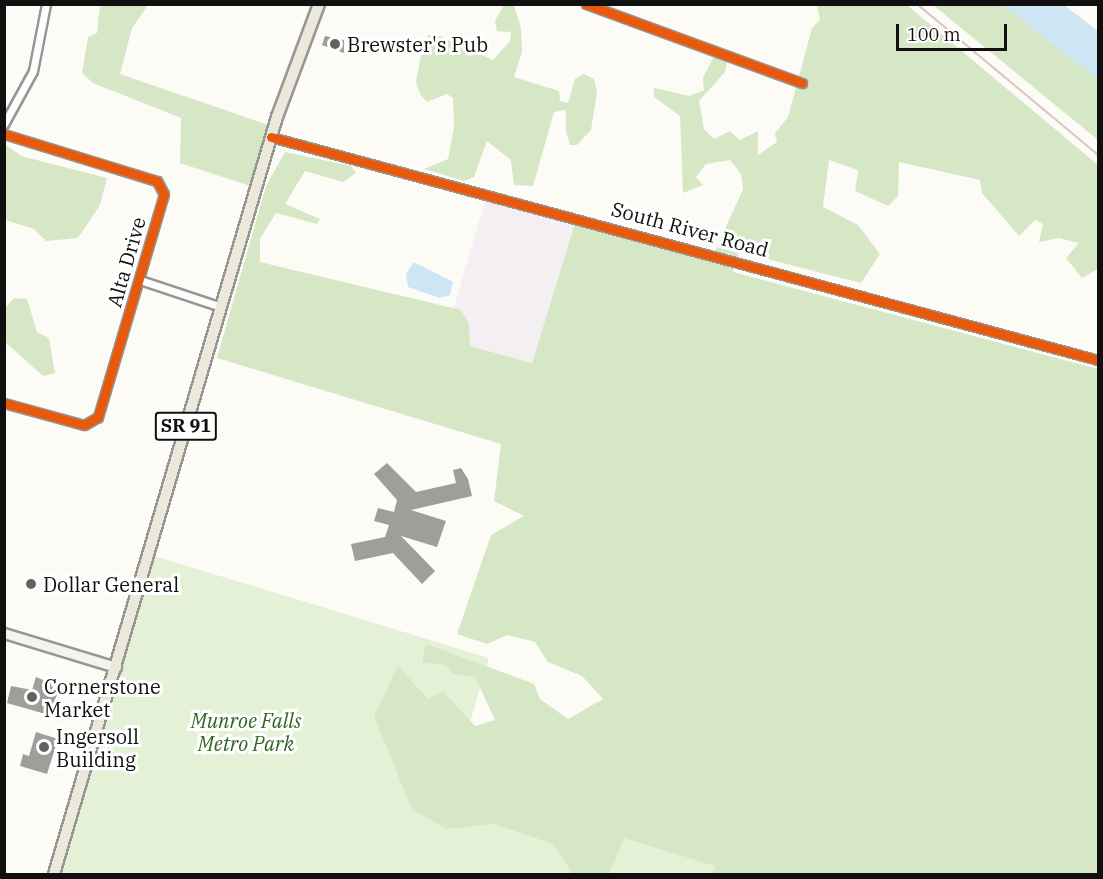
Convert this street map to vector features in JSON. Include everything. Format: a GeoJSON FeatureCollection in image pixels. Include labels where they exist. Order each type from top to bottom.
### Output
{"type":"FeatureCollection","features":[{"type":"Feature","properties":{"kind":"main road","name":"SR 91"},"geometry":{"type":"LineString","coordinates":[[54,874],[271,137],[319,4]]}},
{"type":"Feature","properties":{"kind":"street"},"geometry":{"type":"LineString","coordinates":[[4,124],[33,71],[46,4]]}},
{"type":"Feature","properties":{"kind":"street"},"geometry":{"type":"LineString","coordinates":[[586,4],[802,83]]}},
{"type":"Feature","properties":{"kind":"street","name":"Alta Drive"},"geometry":{"type":"LineString","coordinates":[[4,134],[157,181],[164,194],[98,417],[84,425],[4,403]]}},
{"type":"Feature","properties":{"kind":"street","name":"South River Road"},"geometry":{"type":"LineString","coordinates":[[271,137],[1098,360]]}},
{"type":"Feature","properties":{"kind":"street"},"geometry":{"type":"LineString","coordinates":[[140,280],[221,308]]}},
{"type":"Feature","properties":{"kind":"street"},"geometry":{"type":"LineString","coordinates":[[4,633],[116,667]]}},
{"type":"Feature","properties":{"kind":"shaded area"},"geometry":{"type":"Polygon","coordinates":[[[486,197],[576,220],[532,363],[470,346],[469,323],[454,308],[486,197]]]}},
{"type":"Feature","properties":{"kind":"green space"},"geometry":{"type":"Polygon","coordinates":[[[100,5],[148,5],[132,28],[120,74],[274,127],[256,188],[180,163],[181,118],[93,83],[82,73],[88,37],[97,33],[100,5]]]}},
{"type":"Feature","properties":{"kind":"green space"},"geometry":{"type":"Polygon","coordinates":[[[504,5],[514,5],[521,28],[522,52],[514,77],[559,91],[560,101],[568,103],[575,79],[584,74],[594,79],[597,92],[591,130],[577,145],[570,145],[566,131],[566,110],[554,112],[533,186],[514,185],[511,160],[487,141],[474,177],[464,181],[424,169],[448,159],[454,127],[453,98],[447,94],[427,102],[420,94],[416,82],[423,45],[428,35],[440,36],[493,60],[510,41],[511,32],[497,31],[495,21],[504,5]]]}},
{"type":"Feature","properties":{"kind":"green space"},"geometry":{"type":"Polygon","coordinates":[[[817,5],[907,5],[1098,165],[1098,269],[1082,278],[1066,258],[1079,243],[1059,238],[1039,242],[1043,224],[1035,220],[1019,236],[982,193],[980,180],[899,162],[898,196],[888,206],[855,191],[858,170],[829,160],[823,207],[858,225],[880,254],[861,283],[739,252],[733,272],[1098,369],[1098,874],[713,874],[715,866],[624,838],[609,874],[573,874],[553,844],[494,824],[447,829],[412,810],[374,716],[398,666],[428,699],[443,691],[475,726],[495,720],[475,677],[454,674],[445,665],[422,662],[426,644],[534,684],[540,699],[568,719],[603,699],[582,676],[548,662],[535,642],[507,635],[487,644],[457,634],[491,535],[524,516],[494,501],[501,444],[217,358],[266,186],[285,152],[351,166],[356,173],[343,182],[305,171],[285,204],[320,219],[317,224],[276,213],[260,239],[260,262],[461,310],[469,323],[470,346],[532,363],[576,220],[712,258],[743,189],[741,174],[730,160],[706,164],[696,177],[703,185],[683,193],[680,116],[654,97],[654,88],[690,96],[704,90],[703,78],[714,56],[728,59],[725,72],[699,101],[704,129],[714,139],[730,131],[740,140],[758,131],[758,155],[777,142],[775,133],[788,117],[812,28],[820,20],[817,5]]]}},
{"type":"Feature","properties":{"kind":"green space"},"geometry":{"type":"Polygon","coordinates":[[[933,5],[1003,5],[1098,79],[1098,140],[933,5]]]}},
{"type":"Feature","properties":{"kind":"green space"},"geometry":{"type":"Polygon","coordinates":[[[5,144],[21,156],[107,178],[100,205],[78,238],[46,241],[34,229],[5,220],[5,144]]]}},
{"type":"Feature","properties":{"kind":"green space"},"geometry":{"type":"Polygon","coordinates":[[[14,298],[27,299],[37,332],[49,338],[55,373],[43,376],[5,342],[5,308],[14,298]]]}},
{"type":"Feature","properties":{"kind":"green space","name":"Munroe Falls Metro Park"},"geometry":{"type":"Polygon","coordinates":[[[148,554],[489,658],[454,777],[813,874],[54,874],[148,554]]]}},
{"type":"Feature","properties":{"kind":"water"},"geometry":{"type":"Polygon","coordinates":[[[1003,5],[1064,5],[1098,31],[1098,79],[1003,5]]]}},
{"type":"Feature","properties":{"kind":"water"},"geometry":{"type":"Polygon","coordinates":[[[414,262],[453,282],[450,295],[440,298],[408,287],[406,274],[414,262]]]}},
{"type":"Feature","properties":{"kind":"building","name":"Brewster's Pub"},"geometry":{"type":"Polygon","coordinates":[[[325,36],[344,40],[344,53],[322,45],[325,36]]]}},
{"type":"Feature","properties":{"kind":"building"},"geometry":{"type":"Polygon","coordinates":[[[387,463],[416,492],[456,483],[453,470],[461,468],[468,479],[472,496],[411,510],[446,521],[437,547],[401,536],[435,571],[422,584],[393,553],[355,561],[351,544],[385,537],[389,525],[374,521],[378,508],[394,512],[397,500],[374,474],[387,463]]]}},
{"type":"Feature","properties":{"kind":"building","name":"Cornerstone Market"},"geometry":{"type":"Polygon","coordinates":[[[36,677],[60,687],[49,715],[7,703],[11,686],[32,690],[36,677]]]}},
{"type":"Feature","properties":{"kind":"building","name":"Ingersoll Building"},"geometry":{"type":"Polygon","coordinates":[[[36,732],[58,739],[47,774],[20,766],[23,754],[29,756],[36,732]]]}},
{"type":"Feature","properties":{"kind":"railway"},"geometry":{"type":"LineString","coordinates":[[917,4],[1098,155]]}},
{"type":"Feature","properties":{"kind":"cycle path"},"geometry":{"type":"LineString","coordinates":[[586,4],[802,83]]}},
{"type":"Feature","properties":{"kind":"cycle path"},"geometry":{"type":"LineString","coordinates":[[4,134],[157,181],[164,194],[98,417],[84,425],[4,403]]}},
{"type":"Feature","properties":{"kind":"cycle path"},"geometry":{"type":"LineString","coordinates":[[271,137],[1098,360]]}},
{"type":"Feature","properties":{"kind":"place","name":"Brewster's Pub"},"geometry":{"type":"Point","coordinates":[335,44]}},
{"type":"Feature","properties":{"kind":"place","name":"Dollar General"},"geometry":{"type":"Point","coordinates":[31,584]}},
{"type":"Feature","properties":{"kind":"place","name":"Cornerstone Market"},"geometry":{"type":"Point","coordinates":[32,697]}},
{"type":"Feature","properties":{"kind":"place","name":"Ingersoll Building"},"geometry":{"type":"Point","coordinates":[44,747]}}]}
